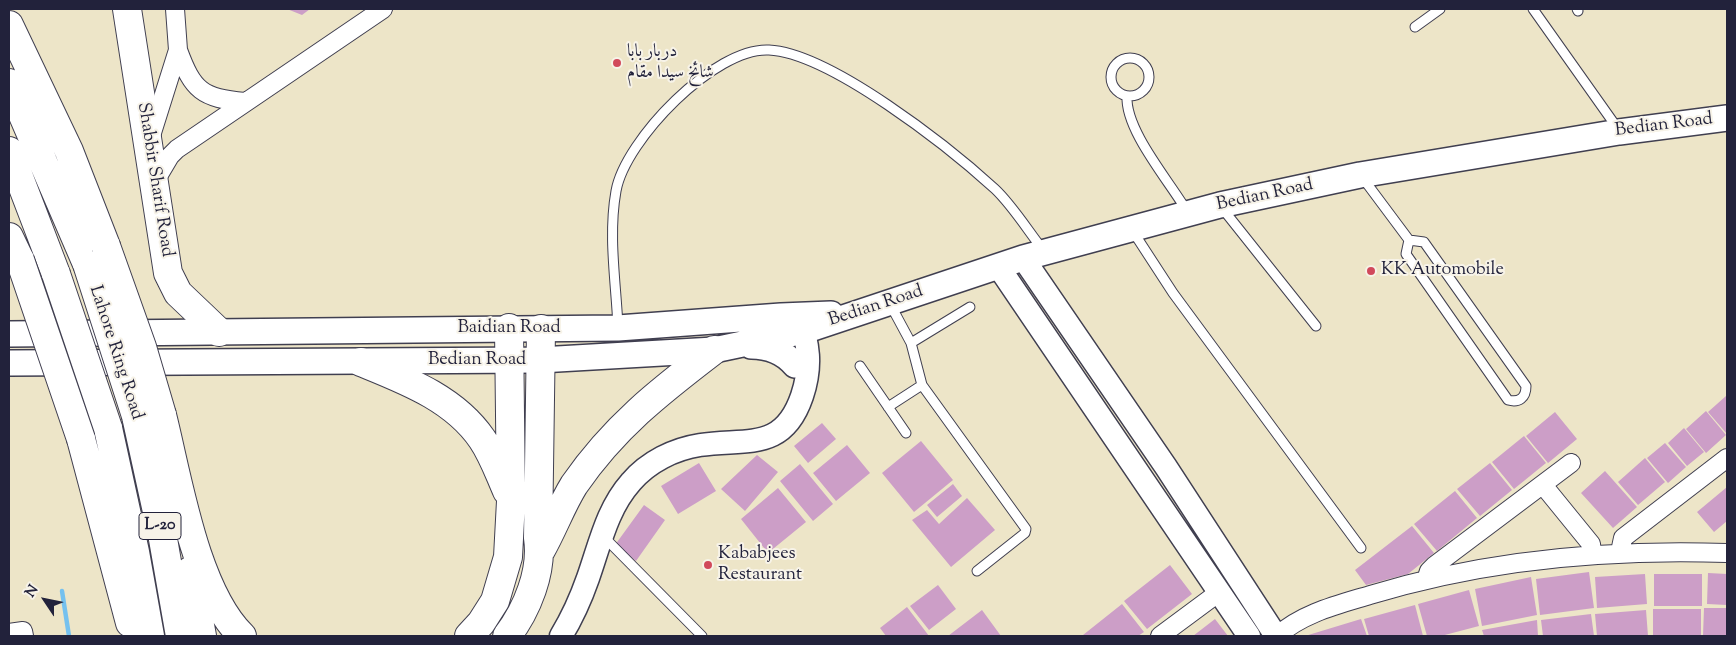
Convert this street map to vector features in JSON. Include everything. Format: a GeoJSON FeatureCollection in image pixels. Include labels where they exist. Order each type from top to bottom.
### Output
{"type":"FeatureCollection","features":[{"type":"Feature","properties":{"kind":"main road","name":"Shabbir Sharif Road"},"geometry":{"type":"LineString","coordinates":[[127,9],[168,273],[178,293],[219,332]]}},
{"type":"Feature","properties":{"kind":"main road"},"geometry":{"type":"LineString","coordinates":[[9,25],[69,151],[106,246],[142,347],[149,415],[183,502],[209,588],[220,609],[242,636]]}},
{"type":"Feature","properties":{"kind":"main road","name":"Lahore Ring Road"},"geometry":{"type":"LineString","coordinates":[[9,83],[87,264],[149,415],[163,539],[180,636]]}},
{"type":"Feature","properties":{"kind":"main road","name":"Bedian Road"},"geometry":{"type":"LineString","coordinates":[[9,363],[43,361],[361,362],[540,360],[714,350],[742,346],[792,324],[858,313],[890,304],[998,266],[1220,205],[1360,175],[1619,132],[1727,118]]}},
{"type":"Feature","properties":{"kind":"main road","name":"Lahore Ring Road"},"geometry":{"type":"LineString","coordinates":[[9,151],[56,274],[108,428],[135,552],[150,636]]}},
{"type":"Feature","properties":{"kind":"main road"},"geometry":{"type":"LineString","coordinates":[[15,249],[81,438],[133,636]]}},
{"type":"Feature","properties":{"kind":"main road","name":"Baidian Road"},"geometry":{"type":"LineString","coordinates":[[9,334],[541,329],[792,324]]}},
{"type":"Feature","properties":{"kind":"main road"},"geometry":{"type":"LineString","coordinates":[[469,636],[481,623],[495,601],[503,580],[508,557],[511,501],[509,328]]}},
{"type":"Feature","properties":{"kind":"main road"},"geometry":{"type":"LineString","coordinates":[[540,551],[538,538],[541,329]]}},
{"type":"Feature","properties":{"kind":"main road"},"geometry":{"type":"LineString","coordinates":[[742,346],[756,346],[778,352],[787,356],[795,365]]}},
{"type":"Feature","properties":{"kind":"main road"},"geometry":{"type":"LineString","coordinates":[[508,636],[522,614],[531,592],[540,551],[574,486],[602,446],[639,409],[714,350]]}},
{"type":"Feature","properties":{"kind":"main road"},"geometry":{"type":"LineString","coordinates":[[361,362],[421,388],[451,406],[481,438],[494,461],[511,501]]}},
{"type":"Feature","properties":{"kind":"main road"},"geometry":{"type":"LineString","coordinates":[[183,502],[190,572],[202,636]]}},
{"type":"Feature","properties":{"kind":"street"},"geometry":{"type":"LineString","coordinates":[[174,9],[178,50],[186,73],[199,89],[218,98],[245,102]]}},
{"type":"Feature","properties":{"kind":"street"},"geometry":{"type":"LineString","coordinates":[[154,183],[170,156],[177,149],[383,9]]}},
{"type":"Feature","properties":{"kind":"street"},"geometry":{"type":"LineString","coordinates":[[148,145],[178,50]]}},
{"type":"Feature","properties":{"kind":"street"},"geometry":{"type":"LineString","coordinates":[[1034,256],[1166,467],[1276,636],[1305,617],[1336,605],[1426,580],[1592,554],[1620,552],[1727,553]]}},
{"type":"Feature","properties":{"kind":"street"},"geometry":{"type":"LineString","coordinates":[[998,266],[1146,482],[1213,586],[1249,636]]}},
{"type":"Feature","properties":{"kind":"street"},"geometry":{"type":"LineString","coordinates":[[792,324],[795,365],[803,393]]}},
{"type":"Feature","properties":{"kind":"street"},"geometry":{"type":"LineString","coordinates":[[561,636],[588,579],[601,534],[623,493],[646,467],[664,456],[699,445],[756,442],[780,431],[792,418],[808,379],[809,366],[808,345],[792,324]]}},
{"type":"Feature","properties":{"kind":"street"},"geometry":{"type":"LineString","coordinates":[[1620,552],[1623,538],[1727,458]]}},
{"type":"Feature","properties":{"kind":"street"},"geometry":{"type":"LineString","coordinates":[[1426,580],[1428,571],[1434,566],[1571,463]]}},
{"type":"Feature","properties":{"kind":"street"},"geometry":{"type":"LineString","coordinates":[[1146,482],[1166,467]]}},
{"type":"Feature","properties":{"kind":"street"},"geometry":{"type":"LineString","coordinates":[[1543,485],[1591,544],[1592,554]]}},
{"type":"Feature","properties":{"kind":"street"},"geometry":{"type":"LineString","coordinates":[[1160,636],[1213,586],[1230,563]]}},
{"type":"Feature","properties":{"kind":"lane"},"geometry":{"type":"LineString","coordinates":[[1415,27],[1440,9]]}},
{"type":"Feature","properties":{"kind":"lane"},"geometry":{"type":"LineString","coordinates":[[1533,9],[1619,132]]}},
{"type":"Feature","properties":{"kind":"lane"},"geometry":{"type":"LineString","coordinates":[[618,328],[612,234],[616,189],[631,157],[658,118],[679,97],[706,75],[733,58],[752,52],[770,50],[797,56],[825,67],[849,80],[952,153],[996,190],[1034,256]]}},
{"type":"Feature","properties":{"kind":"lane"},"geometry":{"type":"LineString","coordinates":[[1127,57],[1137,58],[1149,72],[1148,81],[1144,90],[1137,95],[1127,96],[1119,93],[1112,86],[1110,77],[1112,68],[1119,60],[1127,57]]}},
{"type":"Feature","properties":{"kind":"lane"},"geometry":{"type":"LineString","coordinates":[[1127,96],[1132,118],[1154,164],[1188,213]]}},
{"type":"Feature","properties":{"kind":"lane"},"geometry":{"type":"LineString","coordinates":[[1360,175],[1409,240],[1424,242],[1526,386],[1526,394],[1522,400],[1515,402],[1508,400],[1406,254],[1409,240]]}},
{"type":"Feature","properties":{"kind":"lane"},"geometry":{"type":"LineString","coordinates":[[1220,205],[1316,326]]}},
{"type":"Feature","properties":{"kind":"lane"},"geometry":{"type":"LineString","coordinates":[[1132,230],[1173,293],[1360,548]]}},
{"type":"Feature","properties":{"kind":"lane"},"geometry":{"type":"LineString","coordinates":[[890,304],[911,343],[922,384],[1026,529],[1025,534],[977,570]]}},
{"type":"Feature","properties":{"kind":"lane"},"geometry":{"type":"LineString","coordinates":[[911,343],[970,307]]}},
{"type":"Feature","properties":{"kind":"lane"},"geometry":{"type":"LineString","coordinates":[[860,366],[906,434]]}},
{"type":"Feature","properties":{"kind":"lane"},"geometry":{"type":"LineString","coordinates":[[888,407],[922,384]]}},
{"type":"Feature","properties":{"kind":"lane"},"geometry":{"type":"LineString","coordinates":[[601,534],[702,636]]}},
{"type":"Feature","properties":{"kind":"building"},"geometry":{"type":"Polygon","coordinates":[[[287,9],[310,9],[302,15],[287,9]]]}},
{"type":"Feature","properties":{"kind":"building"},"geometry":{"type":"Polygon","coordinates":[[[1726,396],[1727,398],[1727,434],[1708,412],[1726,396]]]}},
{"type":"Feature","properties":{"kind":"building"},"geometry":{"type":"Polygon","coordinates":[[[1706,411],[1726,435],[1706,453],[1686,429],[1706,411]]]}},
{"type":"Feature","properties":{"kind":"building"},"geometry":{"type":"Polygon","coordinates":[[[1555,412],[1577,439],[1548,463],[1526,436],[1555,412]]]}},
{"type":"Feature","properties":{"kind":"building"},"geometry":{"type":"Polygon","coordinates":[[[822,423],[836,439],[808,463],[794,446],[822,423]]]}},
{"type":"Feature","properties":{"kind":"building"},"geometry":{"type":"Polygon","coordinates":[[[1684,428],[1704,452],[1687,466],[1668,443],[1684,428]]]}},
{"type":"Feature","properties":{"kind":"building"},"geometry":{"type":"Polygon","coordinates":[[[1524,436],[1546,463],[1514,489],[1492,462],[1524,436]]]}},
{"type":"Feature","properties":{"kind":"building"},"geometry":{"type":"Polygon","coordinates":[[[921,441],[953,480],[914,512],[882,473],[921,441]]]}},
{"type":"Feature","properties":{"kind":"building"},"geometry":{"type":"Polygon","coordinates":[[[1665,443],[1686,467],[1668,483],[1647,458],[1665,443]]]}},
{"type":"Feature","properties":{"kind":"building"},"geometry":{"type":"Polygon","coordinates":[[[847,445],[870,473],[836,501],[813,473],[847,445]]]}},
{"type":"Feature","properties":{"kind":"building"},"geometry":{"type":"Polygon","coordinates":[[[757,455],[778,472],[745,511],[721,489],[757,455]]]}},
{"type":"Feature","properties":{"kind":"building"},"geometry":{"type":"Polygon","coordinates":[[[1645,458],[1665,482],[1638,505],[1618,482],[1645,458]]]}},
{"type":"Feature","properties":{"kind":"building"},"geometry":{"type":"Polygon","coordinates":[[[699,463],[716,491],[678,514],[661,486],[699,463]]]}},
{"type":"Feature","properties":{"kind":"building"},"geometry":{"type":"Polygon","coordinates":[[[1490,463],[1512,490],[1480,516],[1457,489],[1490,463]]]}},
{"type":"Feature","properties":{"kind":"building"},"geometry":{"type":"Polygon","coordinates":[[[800,464],[833,504],[813,521],[780,481],[800,464]]]}},
{"type":"Feature","properties":{"kind":"building"},"geometry":{"type":"Polygon","coordinates":[[[1605,471],[1637,507],[1613,528],[1581,493],[1605,471]]]}},
{"type":"Feature","properties":{"kind":"building"},"geometry":{"type":"Polygon","coordinates":[[[953,484],[962,496],[937,517],[927,505],[953,484]]]}},
{"type":"Feature","properties":{"kind":"building"},"geometry":{"type":"Polygon","coordinates":[[[1727,487],[1727,521],[1714,532],[1697,512],[1727,487]]]}},
{"type":"Feature","properties":{"kind":"building"},"geometry":{"type":"Polygon","coordinates":[[[778,488],[806,522],[768,553],[741,519],[778,488]]]}},
{"type":"Feature","properties":{"kind":"building"},"geometry":{"type":"Polygon","coordinates":[[[1455,491],[1477,518],[1437,551],[1414,524],[1455,491]]]}},
{"type":"Feature","properties":{"kind":"building"},"geometry":{"type":"Polygon","coordinates":[[[967,498],[995,530],[951,567],[912,520],[927,510],[939,524],[967,498]]]}},
{"type":"Feature","properties":{"kind":"building"},"geometry":{"type":"Polygon","coordinates":[[[644,505],[665,520],[636,561],[615,545],[644,505]]]}},
{"type":"Feature","properties":{"kind":"building"},"geometry":{"type":"Polygon","coordinates":[[[1412,526],[1434,553],[1408,574],[1366,585],[1355,570],[1412,526]]]}},
{"type":"Feature","properties":{"kind":"building"},"geometry":{"type":"Polygon","coordinates":[[[1170,565],[1192,594],[1147,629],[1124,601],[1170,565]]]}},
{"type":"Feature","properties":{"kind":"building"},"geometry":{"type":"Polygon","coordinates":[[[1589,572],[1594,608],[1540,615],[1536,579],[1589,572]]]}},
{"type":"Feature","properties":{"kind":"building"},"geometry":{"type":"Polygon","coordinates":[[[1708,573],[1727,574],[1727,605],[1707,604],[1708,573]]]}},
{"type":"Feature","properties":{"kind":"building"},"geometry":{"type":"Polygon","coordinates":[[[1645,574],[1647,604],[1597,608],[1595,577],[1645,574]]]}},
{"type":"Feature","properties":{"kind":"building"},"geometry":{"type":"Polygon","coordinates":[[[1654,574],[1702,574],[1702,606],[1654,606],[1654,574]]]}},
{"type":"Feature","properties":{"kind":"building"},"geometry":{"type":"Polygon","coordinates":[[[1531,577],[1537,615],[1482,626],[1475,589],[1531,577]]]}},
{"type":"Feature","properties":{"kind":"building"},"geometry":{"type":"Polygon","coordinates":[[[938,585],[956,609],[929,630],[910,606],[938,585]]]}},
{"type":"Feature","properties":{"kind":"building"},"geometry":{"type":"Polygon","coordinates":[[[1469,590],[1479,626],[1441,636],[1427,636],[1418,604],[1469,590]]]}},
{"type":"Feature","properties":{"kind":"building"},"geometry":{"type":"Polygon","coordinates":[[[1122,604],[1144,632],[1138,636],[1083,635],[1122,604]]]}},
{"type":"Feature","properties":{"kind":"building"},"geometry":{"type":"Polygon","coordinates":[[[1415,605],[1423,636],[1369,636],[1364,619],[1415,605]]]}},
{"type":"Feature","properties":{"kind":"building"},"geometry":{"type":"Polygon","coordinates":[[[907,607],[929,636],[886,636],[880,628],[907,607]]]}},
{"type":"Feature","properties":{"kind":"building"},"geometry":{"type":"Polygon","coordinates":[[[1704,608],[1727,608],[1727,636],[1703,636],[1704,608]]]}},
{"type":"Feature","properties":{"kind":"building"},"geometry":{"type":"Polygon","coordinates":[[[1653,609],[1701,609],[1701,636],[1653,636],[1653,609]]]}},
{"type":"Feature","properties":{"kind":"building"},"geometry":{"type":"Polygon","coordinates":[[[982,610],[1001,636],[948,636],[982,610]]]}},
{"type":"Feature","properties":{"kind":"building"},"geometry":{"type":"Polygon","coordinates":[[[1646,610],[1648,636],[1597,636],[1595,614],[1646,610]]]}},
{"type":"Feature","properties":{"kind":"building"},"geometry":{"type":"Polygon","coordinates":[[[1591,614],[1594,636],[1543,636],[1541,620],[1591,614]]]}},
{"type":"Feature","properties":{"kind":"building"},"geometry":{"type":"Polygon","coordinates":[[[1215,619],[1228,636],[1193,636],[1215,619]]]}},
{"type":"Feature","properties":{"kind":"building"},"geometry":{"type":"Polygon","coordinates":[[[1361,619],[1367,636],[1305,636],[1361,619]]]}},
{"type":"Feature","properties":{"kind":"building"},"geometry":{"type":"Polygon","coordinates":[[[1537,620],[1538,636],[1484,636],[1482,630],[1537,620]]]}},
{"type":"Feature","properties":{"kind":"waterway"},"geometry":{"type":"LineString","coordinates":[[62,591],[69,636]]}},
{"type":"Feature","properties":{"kind":"place","name":"دربار بابا شائخ سیدا مقام"},"geometry":{"type":"Point","coordinates":[617,63]}},
{"type":"Feature","properties":{"kind":"place","name":"KK Automobile"},"geometry":{"type":"Point","coordinates":[1371,271]}},
{"type":"Feature","properties":{"kind":"place","name":"Kababjees Restaurant"},"geometry":{"type":"Point","coordinates":[708,565]}}]}
